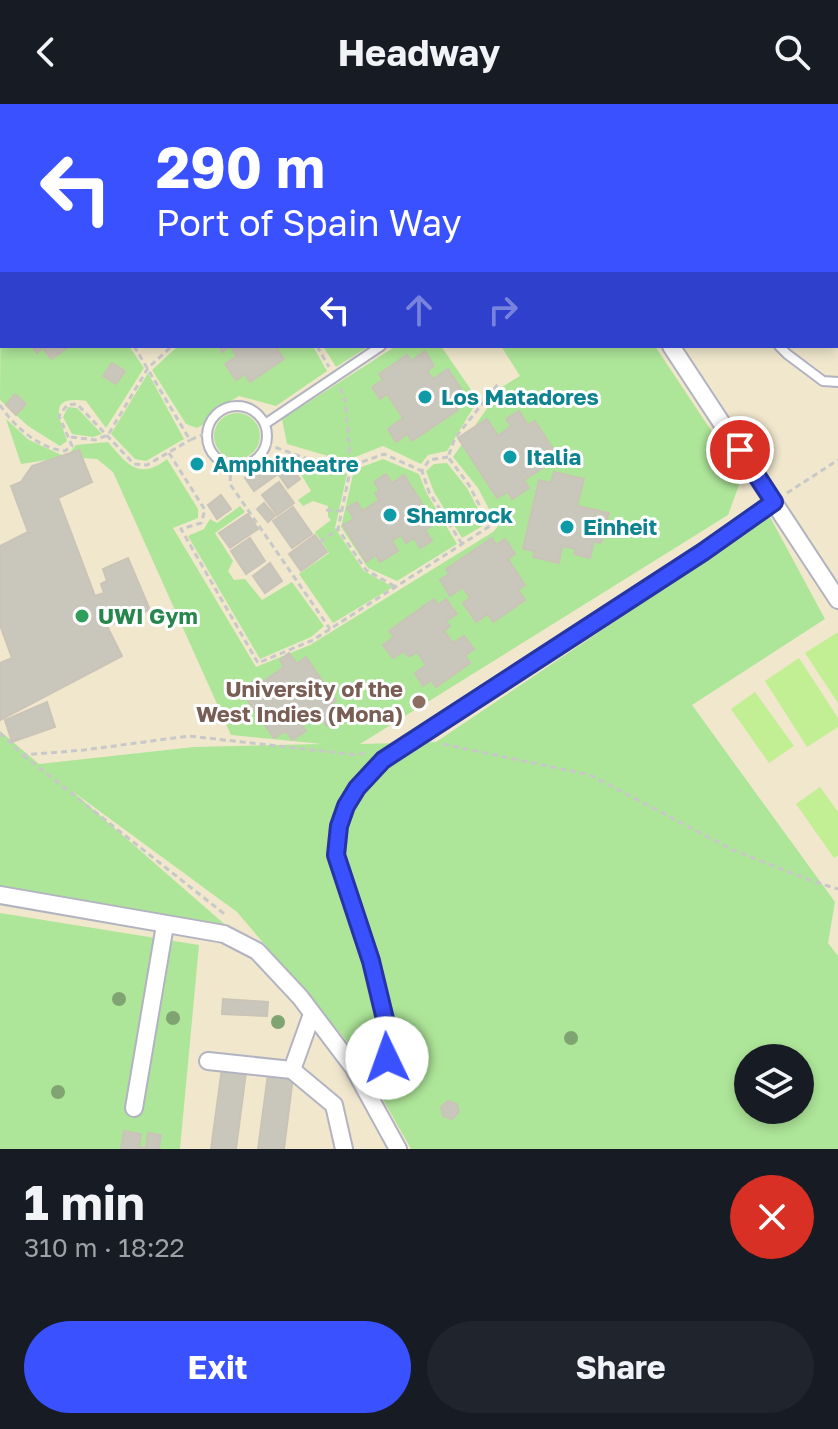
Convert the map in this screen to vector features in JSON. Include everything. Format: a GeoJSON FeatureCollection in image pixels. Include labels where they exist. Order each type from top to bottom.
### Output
{"type":"FeatureCollection","features":[{"type":"Feature","properties":{"kind":"street"},"geometry":{"type":"LineString","coordinates":[[672,348],[838,600]]}},
{"type":"Feature","properties":{"kind":"street"},"geometry":{"type":"LineString","coordinates":[[353,1067],[375,1068],[387,1058],[391,1044],[371,961],[336,855],[339,826],[357,788],[383,760],[703,552],[774,502]]}},
{"type":"Feature","properties":{"kind":"street"},"geometry":{"type":"LineString","coordinates":[[0,883],[8,896],[224,934],[257,951],[353,1067],[398,1149]]}},
{"type":"Feature","properties":{"kind":"street"},"geometry":{"type":"LineString","coordinates":[[134,1108],[165,925]]}},
{"type":"Feature","properties":{"kind":"street"},"geometry":{"type":"LineString","coordinates":[[292,1070],[312,1014]]}},
{"type":"Feature","properties":{"kind":"street"},"geometry":{"type":"LineString","coordinates":[[208,1061],[292,1070],[334,1105],[344,1149]]}},
{"type":"Feature","properties":{"kind":"lane"},"geometry":{"type":"LineString","coordinates":[[265,424],[378,348]]}},
{"type":"Feature","properties":{"kind":"lane"},"geometry":{"type":"LineString","coordinates":[[781,348],[823,381],[838,382]]}},
{"type":"Feature","properties":{"kind":"lane"},"geometry":{"type":"LineString","coordinates":[[233,406],[252,410],[265,424],[266,444],[246,465],[231,465],[217,460],[210,452],[206,433],[215,415],[233,406]]}},
{"type":"Feature","properties":{"kind":"path"},"geometry":{"type":"LineString","coordinates":[[135,348],[190,440]]}},
{"type":"Feature","properties":{"kind":"path"},"geometry":{"type":"LineString","coordinates":[[69,437],[95,440],[108,435],[148,368],[170,348]]}},
{"type":"Feature","properties":{"kind":"path"},"geometry":{"type":"LineString","coordinates":[[318,348],[345,400],[351,466],[338,529],[366,570],[397,587]]}},
{"type":"Feature","properties":{"kind":"path"},"geometry":{"type":"LineString","coordinates":[[448,457],[455,438],[498,384]]}},
{"type":"Feature","properties":{"kind":"path"},"geometry":{"type":"LineString","coordinates":[[0,405],[28,435],[53,450],[65,451],[72,446],[59,416],[67,405],[77,404],[134,464],[147,465],[206,433]]}},
{"type":"Feature","properties":{"kind":"path"},"geometry":{"type":"LineString","coordinates":[[266,444],[308,459],[351,466],[384,454],[422,471],[429,492],[462,544]]}},
{"type":"Feature","properties":{"kind":"path"},"geometry":{"type":"LineString","coordinates":[[169,453],[205,510],[201,523],[181,529],[258,663],[311,641],[490,526],[469,485],[448,457]]}},
{"type":"Feature","properties":{"kind":"path"},"geometry":{"type":"LineString","coordinates":[[422,471],[429,460],[448,457]]}},
{"type":"Feature","properties":{"kind":"path"},"geometry":{"type":"LineString","coordinates":[[774,502],[838,460]]}},
{"type":"Feature","properties":{"kind":"path"},"geometry":{"type":"LineString","coordinates":[[231,465],[230,484],[330,629]]}},
{"type":"Feature","properties":{"kind":"path"},"geometry":{"type":"LineString","coordinates":[[326,510],[341,511]]}},
{"type":"Feature","properties":{"kind":"path"},"geometry":{"type":"LineString","coordinates":[[320,542],[338,529]]}},
{"type":"Feature","properties":{"kind":"path"},"geometry":{"type":"LineString","coordinates":[[0,733],[23,755],[228,917]]}},
{"type":"Feature","properties":{"kind":"path"},"geometry":{"type":"LineString","coordinates":[[23,755],[189,736],[358,755],[371,750]]}},
{"type":"Feature","properties":{"kind":"path"},"geometry":{"type":"LineString","coordinates":[[415,739],[468,747],[590,775],[733,850],[838,889]]}},
{"type":"Feature","properties":{"kind":"shaded area","name":"University of the West Indies (Mona)"},"geometry":{"type":"Polygon","coordinates":[[[0,348],[838,348],[838,1149],[0,1149],[0,348]]]}},
{"type":"Feature","properties":{"kind":"green space"},"geometry":{"type":"Polygon","coordinates":[[[0,348],[130,348],[144,368],[106,428],[86,401],[73,400],[60,405],[60,418],[67,441],[60,446],[28,426],[0,400],[0,348]]]}},
{"type":"Feature","properties":{"kind":"green space"},"geometry":{"type":"Polygon","coordinates":[[[176,348],[314,348],[327,371],[276,406],[239,396],[212,412],[197,428],[186,424],[152,370],[176,348]]]}},
{"type":"Feature","properties":{"kind":"green space"},"geometry":{"type":"Polygon","coordinates":[[[324,348],[366,348],[336,367],[324,348]]]}},
{"type":"Feature","properties":{"kind":"green space"},"geometry":{"type":"Polygon","coordinates":[[[393,348],[442,348],[478,400],[447,451],[428,455],[421,464],[383,446],[345,461],[287,444],[282,419],[393,348]]]}},
{"type":"Feature","properties":{"kind":"green space"},"geometry":{"type":"Polygon","coordinates":[[[502,348],[656,348],[742,477],[728,515],[360,744],[436,742],[770,517],[825,619],[692,705],[835,902],[828,943],[838,956],[838,1149],[411,1149],[357,1053],[237,912],[72,791],[230,929],[0,888],[0,731],[39,764],[194,747],[322,744],[231,735],[113,472],[97,459],[66,457],[76,445],[108,442],[128,463],[141,469],[149,469],[167,459],[198,509],[198,518],[173,528],[256,667],[310,645],[498,526],[478,488],[453,457],[502,387],[520,376],[502,348]]]}},
{"type":"Feature","properties":{"kind":"green space"},"geometry":{"type":"Polygon","coordinates":[[[148,373],[184,439],[146,461],[135,459],[111,434],[148,373]]]}},
{"type":"Feature","properties":{"kind":"green space"},"geometry":{"type":"Polygon","coordinates":[[[68,407],[77,408],[102,434],[93,437],[72,434],[63,417],[68,407]]]}},
{"type":"Feature","properties":{"kind":"green space"},"geometry":{"type":"Polygon","coordinates":[[[237,413],[254,419],[260,436],[254,453],[237,459],[220,453],[214,436],[220,419],[237,413]]]}},
{"type":"Feature","properties":{"kind":"green space"},"geometry":{"type":"Polygon","coordinates":[[[6,419],[29,440],[66,457],[21,464],[6,419]]]}},
{"type":"Feature","properties":{"kind":"green space"},"geometry":{"type":"Polygon","coordinates":[[[383,459],[419,474],[426,492],[457,544],[397,581],[368,568],[341,527],[354,470],[383,459]]]}},
{"type":"Feature","properties":{"kind":"green space"},"geometry":{"type":"Polygon","coordinates":[[[299,462],[348,470],[335,528],[364,571],[393,587],[333,623],[299,574],[329,553],[315,532],[331,520],[328,506],[313,501],[303,506],[298,500],[311,491],[296,466],[299,462]]]}},
{"type":"Feature","properties":{"kind":"green space"},"geometry":{"type":"Polygon","coordinates":[[[447,463],[467,488],[486,524],[462,538],[434,492],[426,471],[434,464],[447,463]]]}},
{"type":"Feature","properties":{"kind":"green space"},"geometry":{"type":"Polygon","coordinates":[[[240,506],[245,512],[215,533],[233,561],[228,571],[234,580],[245,579],[262,600],[292,582],[324,626],[311,637],[260,659],[188,536],[204,529],[210,519],[217,523],[240,506]]]}},
{"type":"Feature","properties":{"kind":"green space"},"geometry":{"type":"Polygon","coordinates":[[[838,632],[838,703],[805,653],[838,632]]]}},
{"type":"Feature","properties":{"kind":"green space"},"geometry":{"type":"Polygon","coordinates":[[[799,658],[838,718],[838,727],[807,747],[765,681],[799,658]]]}},
{"type":"Feature","properties":{"kind":"green space"},"geometry":{"type":"Polygon","coordinates":[[[755,692],[794,746],[769,763],[731,709],[755,692]]]}},
{"type":"Feature","properties":{"kind":"green space"},"geometry":{"type":"Polygon","coordinates":[[[820,787],[838,812],[838,856],[834,858],[796,804],[820,787]]]}},
{"type":"Feature","properties":{"kind":"green space"},"geometry":{"type":"Polygon","coordinates":[[[0,913],[199,945],[180,1149],[0,1149],[0,913]]]}},
{"type":"Feature","properties":{"kind":"building"},"geometry":{"type":"Polygon","coordinates":[[[43,348],[67,348],[51,359],[43,348]]]}},
{"type":"Feature","properties":{"kind":"building"},"geometry":{"type":"Polygon","coordinates":[[[231,348],[278,348],[284,359],[250,382],[245,374],[236,380],[225,364],[237,356],[231,348]]]}},
{"type":"Feature","properties":{"kind":"building","name":"Los Matadores"},"geometry":{"type":"Polygon","coordinates":[[[425,351],[434,366],[427,371],[433,379],[448,369],[465,395],[454,402],[458,410],[412,441],[407,434],[396,442],[388,429],[403,418],[387,394],[380,399],[372,387],[383,380],[379,374],[407,355],[411,361],[425,351]]]}},
{"type":"Feature","properties":{"kind":"building"},"geometry":{"type":"Polygon","coordinates":[[[112,363],[125,371],[116,384],[103,376],[112,363]]]}},
{"type":"Feature","properties":{"kind":"building"},"geometry":{"type":"Polygon","coordinates":[[[15,394],[26,404],[16,415],[6,405],[15,394]]]}},
{"type":"Feature","properties":{"kind":"building","name":"Italia"},"geometry":{"type":"Polygon","coordinates":[[[519,411],[528,425],[535,421],[553,449],[547,453],[552,462],[524,480],[529,488],[512,499],[508,492],[497,498],[458,438],[487,419],[498,436],[511,426],[506,419],[519,411]]]}},
{"type":"Feature","properties":{"kind":"building"},"geometry":{"type":"Polygon","coordinates":[[[79,450],[92,482],[58,498],[95,596],[104,593],[101,584],[107,581],[103,569],[128,558],[150,610],[107,626],[122,656],[0,720],[0,663],[12,658],[0,625],[0,546],[28,532],[11,486],[21,482],[32,466],[79,450]]]}},
{"type":"Feature","properties":{"kind":"building"},"geometry":{"type":"Polygon","coordinates":[[[270,461],[278,474],[254,491],[245,478],[270,461]]]}},
{"type":"Feature","properties":{"kind":"building"},"geometry":{"type":"Polygon","coordinates":[[[291,466],[300,479],[288,488],[279,475],[291,466]]]}},
{"type":"Feature","properties":{"kind":"building","name":"Einheit"},"geometry":{"type":"Polygon","coordinates":[[[554,472],[584,479],[577,506],[609,513],[601,543],[594,541],[590,558],[574,554],[576,549],[562,546],[559,563],[533,557],[535,551],[523,549],[539,480],[551,483],[554,472]]]}},
{"type":"Feature","properties":{"kind":"building","name":"Shamrock"},"geometry":{"type":"Polygon","coordinates":[[[386,474],[392,483],[404,475],[435,524],[425,530],[432,541],[420,548],[414,538],[406,543],[401,535],[392,541],[398,551],[380,562],[376,555],[366,562],[343,525],[354,519],[347,508],[357,502],[362,511],[379,500],[375,493],[380,491],[374,482],[386,474]]]}},
{"type":"Feature","properties":{"kind":"building"},"geometry":{"type":"Polygon","coordinates":[[[279,482],[294,503],[277,515],[262,495],[279,482]]]}},
{"type":"Feature","properties":{"kind":"building"},"geometry":{"type":"Polygon","coordinates":[[[221,495],[231,509],[217,519],[208,505],[221,495]]]}},
{"type":"Feature","properties":{"kind":"building"},"geometry":{"type":"Polygon","coordinates":[[[264,503],[275,516],[268,522],[257,509],[264,503]]]}},
{"type":"Feature","properties":{"kind":"building"},"geometry":{"type":"Polygon","coordinates":[[[293,507],[312,534],[292,548],[273,521],[293,507]]]}},
{"type":"Feature","properties":{"kind":"building"},"geometry":{"type":"Polygon","coordinates":[[[248,514],[258,529],[230,548],[219,533],[248,514]]]}},
{"type":"Feature","properties":{"kind":"building"},"geometry":{"type":"Polygon","coordinates":[[[315,535],[327,552],[301,571],[289,554],[315,535]]]}},
{"type":"Feature","properties":{"kind":"building"},"geometry":{"type":"Polygon","coordinates":[[[250,538],[265,561],[246,574],[231,551],[250,538]]]}},
{"type":"Feature","properties":{"kind":"building"},"geometry":{"type":"Polygon","coordinates":[[[492,538],[496,545],[505,539],[515,554],[508,559],[525,585],[518,590],[525,600],[493,622],[488,614],[476,622],[463,603],[470,598],[463,587],[450,596],[440,580],[449,574],[446,569],[492,538]]]}},
{"type":"Feature","properties":{"kind":"building"},"geometry":{"type":"Polygon","coordinates":[[[270,563],[282,581],[265,593],[253,576],[270,563]]]}},
{"type":"Feature","properties":{"kind":"building"},"geometry":{"type":"Polygon","coordinates":[[[434,599],[438,605],[446,599],[457,614],[446,621],[450,626],[444,631],[453,643],[464,636],[474,649],[465,656],[470,663],[436,687],[431,680],[423,686],[415,673],[426,665],[417,652],[409,657],[404,651],[393,658],[383,645],[394,637],[389,631],[434,599]]]}},
{"type":"Feature","properties":{"kind":"building"},"geometry":{"type":"Polygon","coordinates":[[[289,653],[297,664],[306,657],[336,701],[329,706],[338,718],[327,726],[318,713],[310,718],[305,712],[296,717],[306,731],[292,740],[286,731],[274,738],[244,695],[284,667],[280,660],[289,653]]]}},
{"type":"Feature","properties":{"kind":"building"},"geometry":{"type":"Polygon","coordinates":[[[47,702],[55,727],[12,742],[5,720],[47,702]]]}},
{"type":"Feature","properties":{"kind":"building"},"geometry":{"type":"Polygon","coordinates":[[[223,999],[268,1002],[267,1016],[222,1014],[223,999]]]}},
{"type":"Feature","properties":{"kind":"building"},"geometry":{"type":"Polygon","coordinates":[[[222,1068],[246,1072],[236,1149],[211,1149],[222,1068]]]}},
{"type":"Feature","properties":{"kind":"building"},"geometry":{"type":"Polygon","coordinates":[[[268,1074],[293,1077],[284,1149],[258,1149],[268,1074]]]}},
{"type":"Feature","properties":{"kind":"building"},"geometry":{"type":"Polygon","coordinates":[[[448,1101],[457,1104],[459,1112],[452,1119],[443,1116],[441,1107],[448,1101]]]}},
{"type":"Feature","properties":{"kind":"building"},"geometry":{"type":"Polygon","coordinates":[[[124,1131],[141,1134],[139,1147],[146,1148],[148,1133],[161,1135],[159,1149],[121,1149],[124,1131]]]}},
{"type":"Feature","properties":{"kind":"place","name":"Los Matadores"},"geometry":{"type":"Point","coordinates":[425,397]}},
{"type":"Feature","properties":{"kind":"place","name":"Italia"},"geometry":{"type":"Point","coordinates":[510,457]}},
{"type":"Feature","properties":{"kind":"place","name":"Amphitheatre"},"geometry":{"type":"Point","coordinates":[197,464]}},
{"type":"Feature","properties":{"kind":"place","name":"Shamrock"},"geometry":{"type":"Point","coordinates":[390,515]}},
{"type":"Feature","properties":{"kind":"place","name":"Einheit"},"geometry":{"type":"Point","coordinates":[567,527]}},
{"type":"Feature","properties":{"kind":"place","name":"UWI Gym"},"geometry":{"type":"Point","coordinates":[82,616]}},
{"type":"Feature","properties":{"kind":"place","name":"University of the West Indies (Mona)"},"geometry":{"type":"Point","coordinates":[419,702]}},
{"type":"Feature","properties":{"kind":"route"},"geometry":{"type":"LineString","coordinates":[[387,1058],[391,1044],[371,961],[336,855],[339,826],[346,806],[357,788],[383,760],[703,552],[774,502],[740,450]]}}]}
